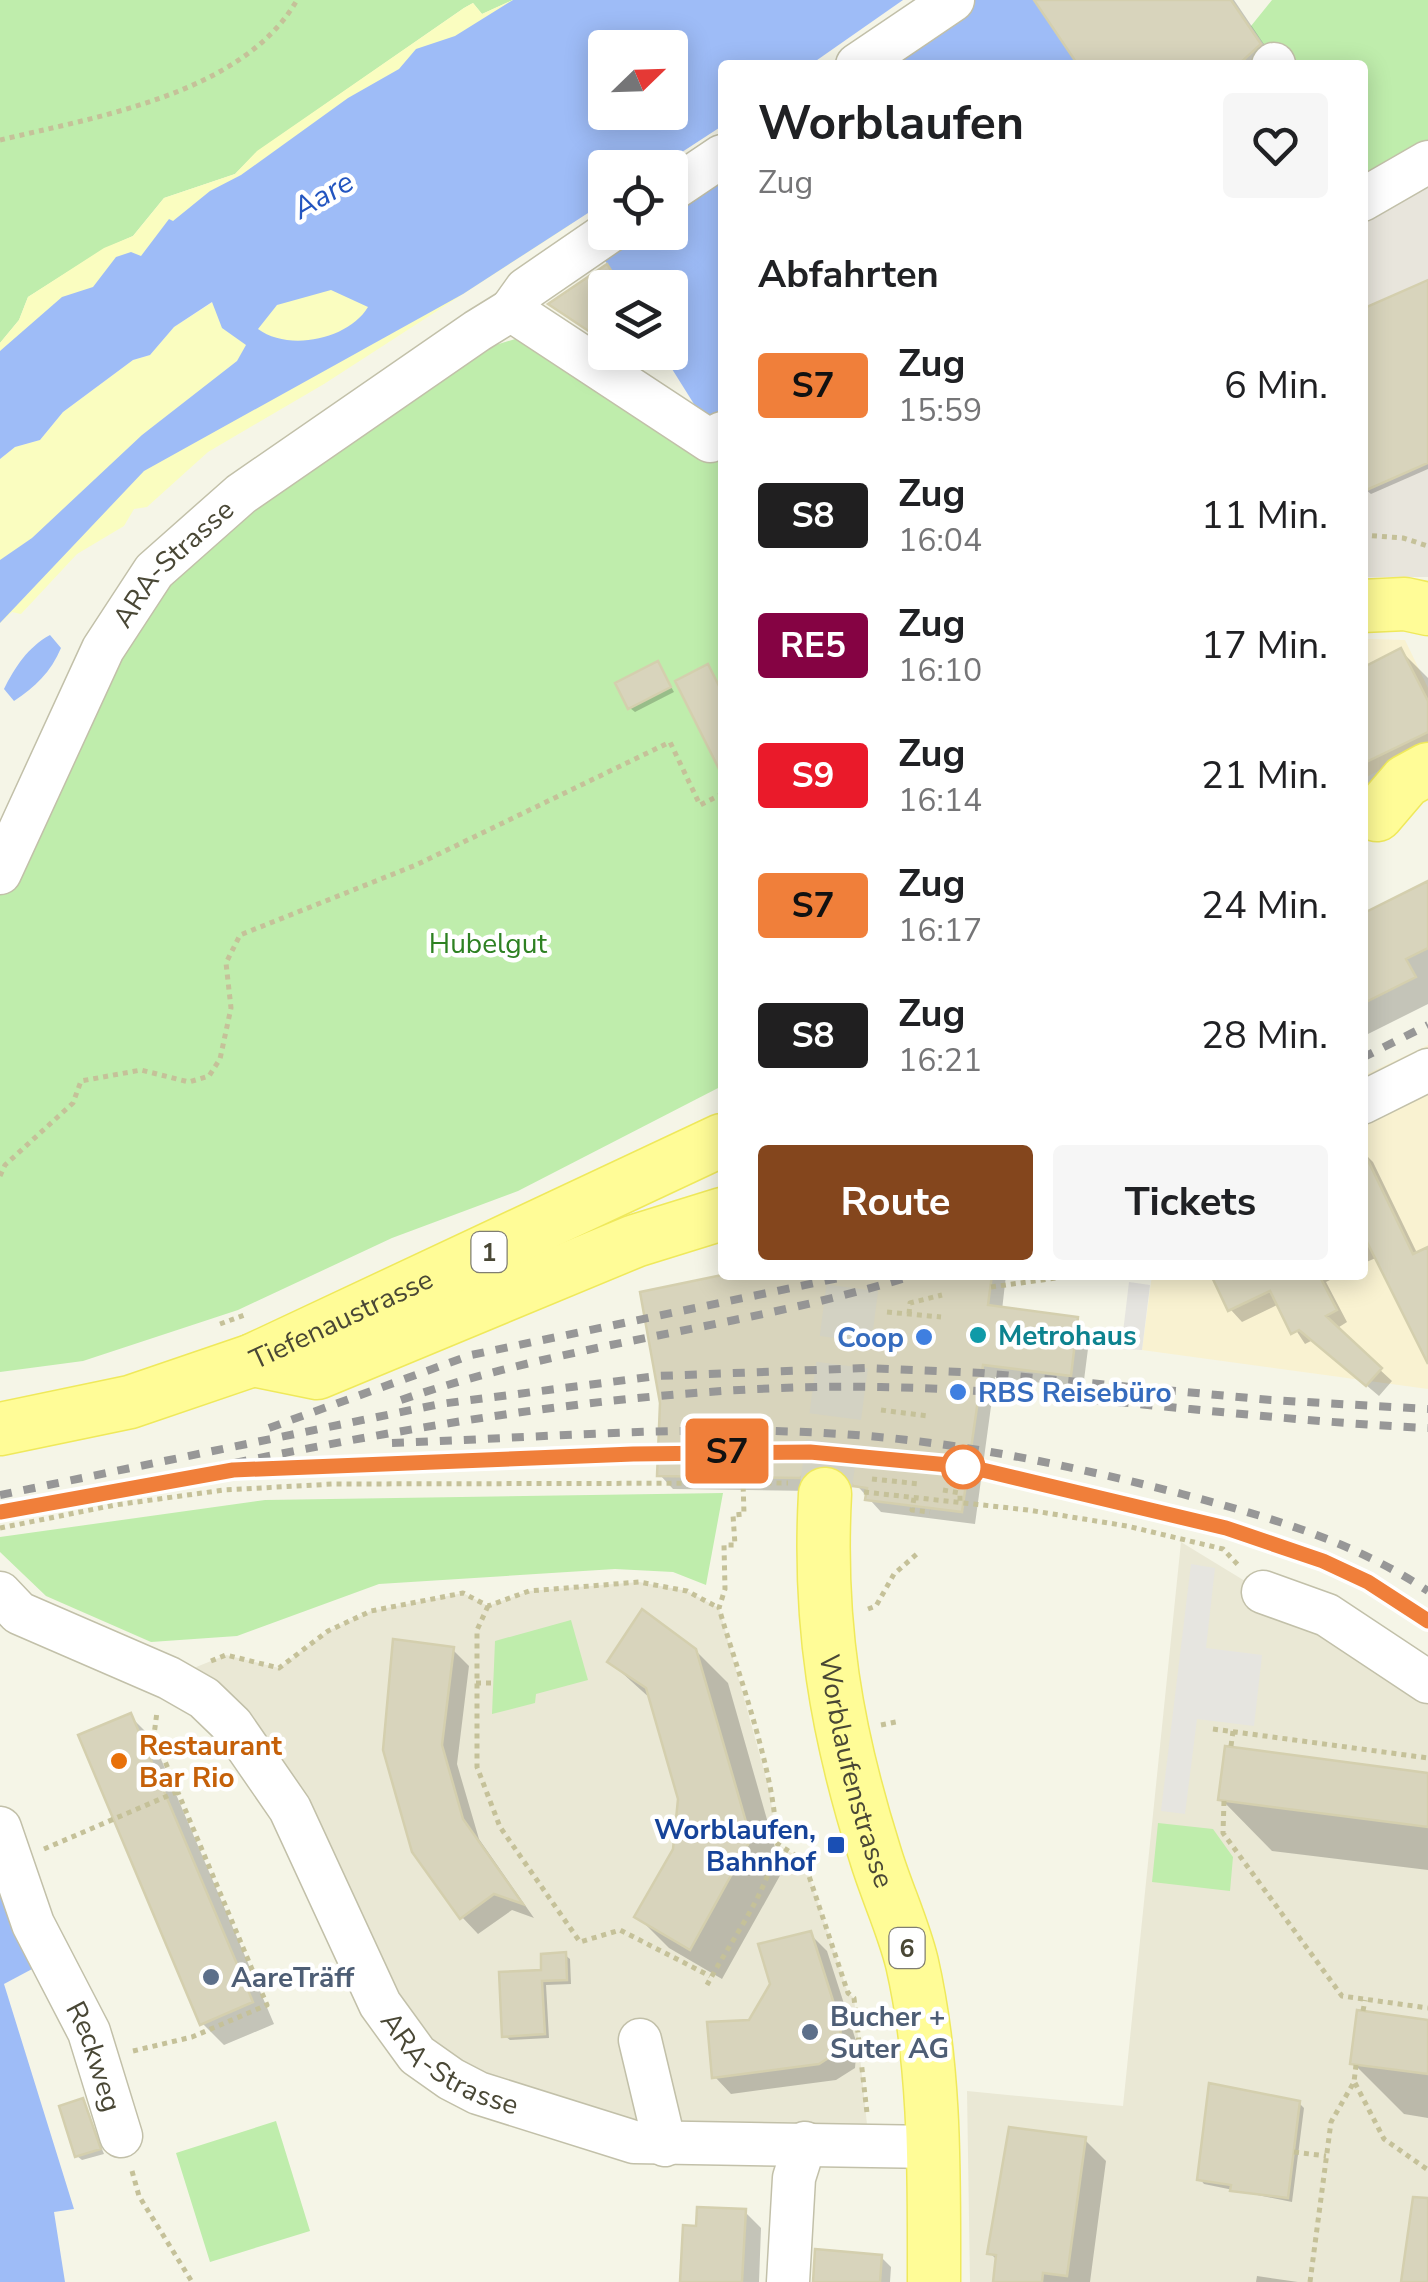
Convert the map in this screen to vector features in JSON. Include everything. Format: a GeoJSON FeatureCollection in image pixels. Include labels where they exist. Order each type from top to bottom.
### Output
{"type":"FeatureCollection","features":[{"type":"Feature","properties":{"kind":"main road"},"geometry":{"type":"LineString","coordinates":[[1368,605],[1388,603],[1427,611]]}},
{"type":"Feature","properties":{"kind":"main road"},"geometry":{"type":"LineString","coordinates":[[1370,818],[1406,781],[1428,770]]}},
{"type":"Feature","properties":{"kind":"main road"},"geometry":{"type":"LineString","coordinates":[[1370,818],[1428,809]]}},
{"type":"Feature","properties":{"kind":"main road","name":"Tiefenaustrasse"},"geometry":{"type":"LineString","coordinates":[[0,1429],[130,1402],[253,1360],[718,1142]]}},
{"type":"Feature","properties":{"kind":"main road"},"geometry":{"type":"LineString","coordinates":[[253,1360],[317,1373],[635,1241],[718,1215]]}},
{"type":"Feature","properties":{"kind":"main road","name":"Worblaufenstrasse"},"geometry":{"type":"LineString","coordinates":[[849,1486],[824,1627],[840,1733],[875,1856],[911,1960],[926,2043],[934,2147],[934,2282]]}},
{"type":"Feature","properties":{"kind":"street"},"geometry":{"type":"LineString","coordinates":[[864,60],[953,0]]}},
{"type":"Feature","properties":{"kind":"street"},"geometry":{"type":"LineString","coordinates":[[688,179],[718,159]]}},
{"type":"Feature","properties":{"kind":"street"},"geometry":{"type":"LineString","coordinates":[[1368,197],[1428,162]]}},
{"type":"Feature","properties":{"kind":"street","name":"ARA-Strasse"},"geometry":{"type":"LineString","coordinates":[[0,873],[102,649],[154,571],[241,494],[512,310],[526,289],[588,246]]}},
{"type":"Feature","properties":{"kind":"street"},"geometry":{"type":"LineString","coordinates":[[512,310],[710,442],[718,436]]}},
{"type":"Feature","properties":{"kind":"street"},"geometry":{"type":"LineString","coordinates":[[1368,1100],[1426,1076]]}},
{"type":"Feature","properties":{"kind":"street"},"geometry":{"type":"LineString","coordinates":[[1263,1592],[1326,1615],[1428,1682]]}},
{"type":"Feature","properties":{"kind":"street","name":"ARA-Strasse"},"geometry":{"type":"LineString","coordinates":[[6,1615],[169,1678],[204,1698],[232,1725],[290,1809],[380,2004],[418,2055],[478,2094],[610,2137],[666,2144],[934,2147]]}},
{"type":"Feature","properties":{"kind":"street","name":"Reckweg"},"geometry":{"type":"LineString","coordinates":[[6,1846],[33,1924],[78,2006],[121,2136]]}},
{"type":"Feature","properties":{"kind":"street"},"geometry":{"type":"LineString","coordinates":[[640,2040],[666,2144]]}},
{"type":"Feature","properties":{"kind":"street"},"geometry":{"type":"LineString","coordinates":[[788,2282],[794,2178],[804,2143]]}},
{"type":"Feature","properties":{"kind":"path"},"geometry":{"type":"LineString","coordinates":[[0,140],[164,97],[250,50],[285,20],[297,0]]}},
{"type":"Feature","properties":{"kind":"path"},"geometry":{"type":"LineString","coordinates":[[1368,535],[1403,538],[1428,546]]}},
{"type":"Feature","properties":{"kind":"path"},"geometry":{"type":"LineString","coordinates":[[0,1176],[5,1166],[73,1103],[81,1081],[141,1070],[189,1082],[209,1076],[220,1059],[231,1008],[226,963],[240,934],[416,865],[670,742],[700,804],[718,796]]}},
{"type":"Feature","properties":{"kind":"path"},"geometry":{"type":"LineString","coordinates":[[991,1287],[1042,1280]]}},
{"type":"Feature","properties":{"kind":"path"},"geometry":{"type":"LineString","coordinates":[[909,1314],[910,1303],[942,1295]]}},
{"type":"Feature","properties":{"kind":"path"},"geometry":{"type":"LineString","coordinates":[[888,1312],[941,1318]]}},
{"type":"Feature","properties":{"kind":"path"},"geometry":{"type":"LineString","coordinates":[[881,1410],[928,1416]]}},
{"type":"Feature","properties":{"kind":"path"},"geometry":{"type":"LineString","coordinates":[[0,1528],[114,1505],[224,1490],[532,1480],[742,1481],[744,1514],[732,1515],[735,1545],[724,1545],[726,1589],[719,1608],[770,1792],[776,1843],[770,1870],[707,1985]]}},
{"type":"Feature","properties":{"kind":"path"},"geometry":{"type":"LineString","coordinates":[[849,1486],[920,1484]]}},
{"type":"Feature","properties":{"kind":"path"},"geometry":{"type":"LineString","coordinates":[[944,1490],[960,1493],[960,1504],[1127,1526],[1223,1549],[1263,1592]]}},
{"type":"Feature","properties":{"kind":"path"},"geometry":{"type":"LineString","coordinates":[[914,1498],[912,1510],[930,1512]]}},
{"type":"Feature","properties":{"kind":"path"},"geometry":{"type":"LineString","coordinates":[[824,1627],[876,1606],[894,1574],[918,1553]]}},
{"type":"Feature","properties":{"kind":"path"},"geometry":{"type":"LineString","coordinates":[[711,1976],[620,1930],[580,1942],[493,1814],[474,1745],[477,1630],[488,1606],[529,1591],[639,1582],[687,1591],[719,1608]]}},
{"type":"Feature","properties":{"kind":"path"},"geometry":{"type":"LineString","coordinates":[[217,1659],[226,1655],[279,1668],[328,1630],[371,1611],[463,1593],[488,1606]]}},
{"type":"Feature","properties":{"kind":"path"},"geometry":{"type":"LineString","coordinates":[[476,1682],[494,1683]]}},
{"type":"Feature","properties":{"kind":"path"},"geometry":{"type":"LineString","coordinates":[[98,2059],[192,2037],[267,2005],[154,1735],[158,1703]]}},
{"type":"Feature","properties":{"kind":"path"},"geometry":{"type":"LineString","coordinates":[[1213,1729],[1428,1758]]}},
{"type":"Feature","properties":{"kind":"path"},"geometry":{"type":"LineString","coordinates":[[1231,1746],[1233,1732]]}},
{"type":"Feature","properties":{"kind":"path"},"geometry":{"type":"LineString","coordinates":[[6,1846],[178,1791]]}},
{"type":"Feature","properties":{"kind":"path"},"geometry":{"type":"LineString","coordinates":[[1224,1801],[1223,1833],[1342,1996],[1428,2008]]}},
{"type":"Feature","properties":{"kind":"path"},"geometry":{"type":"LineString","coordinates":[[776,1843],[804,1860],[848,1994],[854,1998],[866,2099]]}},
{"type":"Feature","properties":{"kind":"path"},"geometry":{"type":"LineString","coordinates":[[1363,2011],[1365,2000]]}},
{"type":"Feature","properties":{"kind":"path"},"geometry":{"type":"LineString","coordinates":[[1310,2282],[1334,2114],[1354,2082],[1356,2065]]}},
{"type":"Feature","properties":{"kind":"path"},"geometry":{"type":"LineString","coordinates":[[1354,2082],[1384,2139],[1428,2170]]}},
{"type":"Feature","properties":{"kind":"path","name":"Reckweg"},"geometry":{"type":"LineString","coordinates":[[121,2136],[140,2196],[192,2282]]}},
{"type":"Feature","properties":{"kind":"path"},"geometry":{"type":"LineString","coordinates":[[1294,2152],[1326,2156]]}},
{"type":"Feature","properties":{"kind":"shaded area"},"geometry":{"type":"Polygon","coordinates":[[[1428,162],[1428,577],[1368,577],[1368,197],[1428,162]]]}},
{"type":"Feature","properties":{"kind":"shaded area"},"geometry":{"type":"Polygon","coordinates":[[[1368,639],[1405,640],[1428,688],[1428,744],[1368,776],[1368,639]]]}},
{"type":"Feature","properties":{"kind":"shaded area"},"geometry":{"type":"Polygon","coordinates":[[[1428,1045],[1428,1389],[1142,1350],[1151,1280],[1368,1280],[1368,1074],[1428,1045]]]}},
{"type":"Feature","properties":{"kind":"shaded area"},"geometry":{"type":"Polygon","coordinates":[[[1129,1282],[1150,1285],[1142,1350],[1121,1349],[1129,1282]]]}},
{"type":"Feature","properties":{"kind":"shaded area"},"geometry":{"type":"Polygon","coordinates":[[[1181,1542],[1263,1592],[1428,1682],[1428,2282],[970,2282],[967,2091],[1123,2106],[1181,1542]]]}},
{"type":"Feature","properties":{"kind":"shaded area"},"geometry":{"type":"Polygon","coordinates":[[[1191,1564],[1215,1568],[1206,1648],[1262,1655],[1254,1726],[1197,1719],[1185,1814],[1161,1811],[1191,1564]]]}},
{"type":"Feature","properties":{"kind":"shaded area"},"geometry":{"type":"Polygon","coordinates":[[[639,1582],[687,1591],[719,1608],[770,1792],[776,1843],[804,1861],[848,1993],[854,1998],[869,2144],[665,2145],[434,2069],[290,1809],[169,1678],[226,1655],[279,1668],[328,1631],[371,1611],[463,1593],[488,1606],[529,1591],[639,1582]]]}},
{"type":"Feature","properties":{"kind":"green space"},"geometry":{"type":"Polygon","coordinates":[[[0,0],[513,0],[482,14],[473,3],[464,8],[258,151],[235,174],[164,198],[133,236],[104,249],[28,297],[19,320],[0,343],[0,0]]]}},
{"type":"Feature","properties":{"kind":"green space"},"geometry":{"type":"Polygon","coordinates":[[[1272,0],[1428,0],[1428,162],[1368,197],[1368,60],[1290,60],[1278,42],[1267,49],[1251,26],[1272,0]]]}},
{"type":"Feature","properties":{"kind":"green space","name":"Hubelgut"},"geometry":{"type":"Polygon","coordinates":[[[525,336],[718,450],[718,1088],[518,1191],[392,1238],[238,1310],[83,1361],[0,1372],[0,873],[154,571],[489,347],[525,336]]]}},
{"type":"Feature","properties":{"kind":"green space"},"geometry":{"type":"Polygon","coordinates":[[[723,1493],[706,1585],[673,1572],[615,1569],[379,1584],[237,1636],[151,1642],[46,1596],[0,1552],[0,1537],[265,1500],[723,1493]]]}},
{"type":"Feature","properties":{"kind":"green space"},"geometry":{"type":"Polygon","coordinates":[[[571,1620],[588,1680],[536,1694],[535,1703],[492,1714],[495,1641],[571,1620]]]}},
{"type":"Feature","properties":{"kind":"green space"},"geometry":{"type":"Polygon","coordinates":[[[1158,1823],[1213,1829],[1233,1857],[1230,1891],[1152,1882],[1158,1823]]]}},
{"type":"Feature","properties":{"kind":"green space"},"geometry":{"type":"Polygon","coordinates":[[[276,2121],[310,2231],[210,2262],[176,2153],[276,2121]]]}},
{"type":"Feature","properties":{"kind":"sand"},"geometry":{"type":"Polygon","coordinates":[[[522,0],[0,362],[0,343],[19,320],[28,297],[104,248],[133,236],[164,198],[235,174],[257,151],[464,8],[473,3],[482,14],[522,0]]]}},
{"type":"Feature","properties":{"kind":"sand"},"geometry":{"type":"Polygon","coordinates":[[[573,223],[324,384],[208,452],[147,507],[134,509],[124,526],[77,554],[21,614],[12,612],[0,623],[0,459],[15,447],[40,440],[63,412],[133,360],[150,355],[174,327],[213,302],[229,331],[257,324],[277,305],[333,276],[573,223]]]}},
{"type":"Feature","properties":{"kind":"water","name":"Aare"},"geometry":{"type":"Polygon","coordinates":[[[513,0],[903,0],[817,60],[718,60],[718,129],[685,150],[588,150],[588,213],[463,294],[144,471],[0,623],[0,560],[32,538],[142,435],[237,361],[246,345],[222,328],[212,302],[174,327],[150,355],[133,360],[63,412],[40,440],[15,447],[0,459],[0,351],[62,297],[93,287],[116,257],[131,252],[141,256],[169,219],[173,221],[210,191],[241,175],[348,98],[399,69],[416,49],[455,36],[513,0]],[[331,290],[277,305],[258,329],[271,336],[301,341],[333,334],[359,318],[368,307],[331,290]]]}},
{"type":"Feature","properties":{"kind":"water"},"geometry":{"type":"Polygon","coordinates":[[[966,0],[1034,0],[1075,60],[877,60],[966,0]]]}},
{"type":"Feature","properties":{"kind":"water"},"geometry":{"type":"Polygon","coordinates":[[[718,168],[718,411],[704,420],[673,370],[688,370],[688,270],[611,270],[598,250],[688,250],[688,187],[718,168]]]}},
{"type":"Feature","properties":{"kind":"water"},"geometry":{"type":"Polygon","coordinates":[[[50,635],[61,648],[57,657],[42,678],[14,701],[4,689],[8,681],[29,652],[50,635]]]}},
{"type":"Feature","properties":{"kind":"water"},"geometry":{"type":"Polygon","coordinates":[[[0,1886],[34,1968],[4,1984],[74,2209],[54,2212],[65,2282],[0,2282],[0,1886]]]}},
{"type":"Feature","properties":{"kind":"building"},"geometry":{"type":"Polygon","coordinates":[[[1034,0],[1231,0],[1261,44],[1243,60],[1075,60],[1034,0]]]}},
{"type":"Feature","properties":{"kind":"building"},"geometry":{"type":"Polygon","coordinates":[[[588,277],[588,331],[548,304],[588,277]]]}},
{"type":"Feature","properties":{"kind":"building"},"geometry":{"type":"Polygon","coordinates":[[[1428,280],[1428,463],[1368,489],[1368,306],[1428,280]]]}},
{"type":"Feature","properties":{"kind":"building"},"geometry":{"type":"Polygon","coordinates":[[[1401,648],[1428,701],[1428,732],[1368,761],[1368,665],[1401,648]]]}},
{"type":"Feature","properties":{"kind":"building"},"geometry":{"type":"Polygon","coordinates":[[[658,661],[671,687],[628,709],[615,683],[658,661]]]}},
{"type":"Feature","properties":{"kind":"building"},"geometry":{"type":"Polygon","coordinates":[[[708,664],[718,684],[718,767],[675,681],[708,664]]]}},
{"type":"Feature","properties":{"kind":"building"},"geometry":{"type":"Polygon","coordinates":[[[1428,881],[1428,948],[1406,959],[1416,977],[1368,1001],[1368,911],[1428,881]]]}},
{"type":"Feature","properties":{"kind":"building"},"geometry":{"type":"Polygon","coordinates":[[[1368,1160],[1413,1254],[1428,1247],[1428,1364],[1368,1244],[1368,1160]]]}},
{"type":"Feature","properties":{"kind":"building"},"geometry":{"type":"Polygon","coordinates":[[[718,1276],[718,1280],[991,1280],[988,1305],[1078,1317],[1071,1376],[983,1365],[962,1512],[865,1500],[867,1488],[853,1486],[842,1469],[827,1464],[812,1467],[800,1478],[657,1476],[660,1403],[640,1292],[718,1276]]]}},
{"type":"Feature","properties":{"kind":"building"},"geometry":{"type":"Polygon","coordinates":[[[1213,1280],[1322,1280],[1337,1310],[1326,1316],[1382,1368],[1366,1386],[1299,1330],[1291,1334],[1270,1291],[1228,1311],[1213,1280]]]}},
{"type":"Feature","properties":{"kind":"building"},"geometry":{"type":"Polygon","coordinates":[[[642,1609],[696,1649],[751,1839],[690,1950],[634,1917],[673,1849],[678,1799],[646,1688],[607,1662],[642,1609]]]}},
{"type":"Feature","properties":{"kind":"building"},"geometry":{"type":"Polygon","coordinates":[[[393,1639],[454,1647],[442,1745],[463,1819],[523,1904],[494,1894],[460,1919],[412,1852],[383,1750],[393,1639]]]}},
{"type":"Feature","properties":{"kind":"building"},"geometry":{"type":"Polygon","coordinates":[[[131,1713],[253,2002],[200,2025],[78,1735],[131,1713]]]}},
{"type":"Feature","properties":{"kind":"building"},"geometry":{"type":"Polygon","coordinates":[[[1225,1746],[1428,1773],[1428,1827],[1218,1800],[1225,1746]]]}},
{"type":"Feature","properties":{"kind":"building"},"geometry":{"type":"Polygon","coordinates":[[[811,1931],[841,2026],[839,2051],[819,2064],[712,2078],[707,2022],[749,2020],[770,1984],[758,1944],[811,1931]]]}},
{"type":"Feature","properties":{"kind":"building"},"geometry":{"type":"Polygon","coordinates":[[[566,1952],[567,1980],[542,1981],[545,2034],[502,2037],[499,1972],[541,1970],[541,1954],[566,1952]]]}},
{"type":"Feature","properties":{"kind":"building"},"geometry":{"type":"Polygon","coordinates":[[[1357,2010],[1428,2020],[1428,2074],[1350,2064],[1357,2010]]]}},
{"type":"Feature","properties":{"kind":"building"},"geometry":{"type":"Polygon","coordinates":[[[1209,2083],[1300,2101],[1288,2198],[1230,2191],[1231,2185],[1197,2180],[1209,2083]]]}},
{"type":"Feature","properties":{"kind":"building"},"geometry":{"type":"Polygon","coordinates":[[[83,2098],[101,2149],[75,2157],[59,2106],[83,2098]]]}},
{"type":"Feature","properties":{"kind":"building"},"geometry":{"type":"Polygon","coordinates":[[[1009,2127],[1086,2137],[1067,2276],[1043,2273],[1042,2282],[993,2282],[996,2255],[987,2254],[1009,2127]]]}},
{"type":"Feature","properties":{"kind":"building"},"geometry":{"type":"Polygon","coordinates":[[[1413,2197],[1428,2198],[1428,2282],[1401,2282],[1413,2197]]]}},
{"type":"Feature","properties":{"kind":"building"},"geometry":{"type":"Polygon","coordinates":[[[697,2207],[746,2209],[742,2282],[680,2282],[683,2225],[696,2226],[697,2207]]]}},
{"type":"Feature","properties":{"kind":"building"},"geometry":{"type":"Polygon","coordinates":[[[815,2249],[882,2255],[880,2282],[813,2282],[815,2249]]]}},
{"type":"Feature","properties":{"kind":"tunnel"},"geometry":{"type":"LineString","coordinates":[[825,1494],[853,1280]]}},
{"type":"Feature","properties":{"kind":"railway"},"geometry":{"type":"LineString","coordinates":[[1368,1055],[1428,1025]]}},
{"type":"Feature","properties":{"kind":"railway"},"geometry":{"type":"LineString","coordinates":[[269,1428],[471,1355],[829,1280]]}},
{"type":"Feature","properties":{"kind":"railway"},"geometry":{"type":"LineString","coordinates":[[401,1400],[528,1363],[787,1309],[897,1280]]}},
{"type":"Feature","properties":{"kind":"railway"},"geometry":{"type":"LineString","coordinates":[[0,1495],[440,1404],[657,1376],[867,1368],[982,1373],[1271,1400],[1428,1409]]}},
{"type":"Feature","properties":{"kind":"railway"},"geometry":{"type":"LineString","coordinates":[[0,1512],[291,1452],[486,1417],[682,1394],[781,1388],[1024,1394],[1428,1428]]}},
{"type":"Feature","properties":{"kind":"railway"},"geometry":{"type":"LineString","coordinates":[[392,1443],[716,1430],[870,1436],[960,1447],[1094,1473],[1247,1512],[1340,1544],[1428,1591]]}},
{"type":"Feature","properties":{"kind":"railway"},"geometry":{"type":"LineString","coordinates":[[268,1468],[751,1451],[969,1467],[1264,1540],[1368,1582],[1428,1621]]}},
{"type":"Feature","properties":{"kind":"train","name":"S7"},"geometry":{"type":"LineString","coordinates":[[0,1512],[233,1470],[633,1454],[810,1452],[970,1467],[1226,1528],[1323,1561],[1400,1600],[1428,1621]]}},
{"type":"Feature","properties":{"kind":"place","name":"Metrohaus"},"geometry":{"type":"Point","coordinates":[978,1335]}},
{"type":"Feature","properties":{"kind":"place","name":"Coop"},"geometry":{"type":"Point","coordinates":[924,1337]}},
{"type":"Feature","properties":{"kind":"place","name":"RBS Reisebüro"},"geometry":{"type":"Point","coordinates":[958,1392]}},
{"type":"Feature","properties":{"kind":"place","name":"Restaurant Bar Rio"},"geometry":{"type":"Point","coordinates":[119,1761]}},
{"type":"Feature","properties":{"kind":"place","name":"Worblaufen, Bahnhof"},"geometry":{"type":"Point","coordinates":[836,1845]}},
{"type":"Feature","properties":{"kind":"place","name":"AareTräff"},"geometry":{"type":"Point","coordinates":[211,1977]}},
{"type":"Feature","properties":{"kind":"place","name":"Bucher + Suter AG"},"geometry":{"type":"Point","coordinates":[810,2032]}}]}
